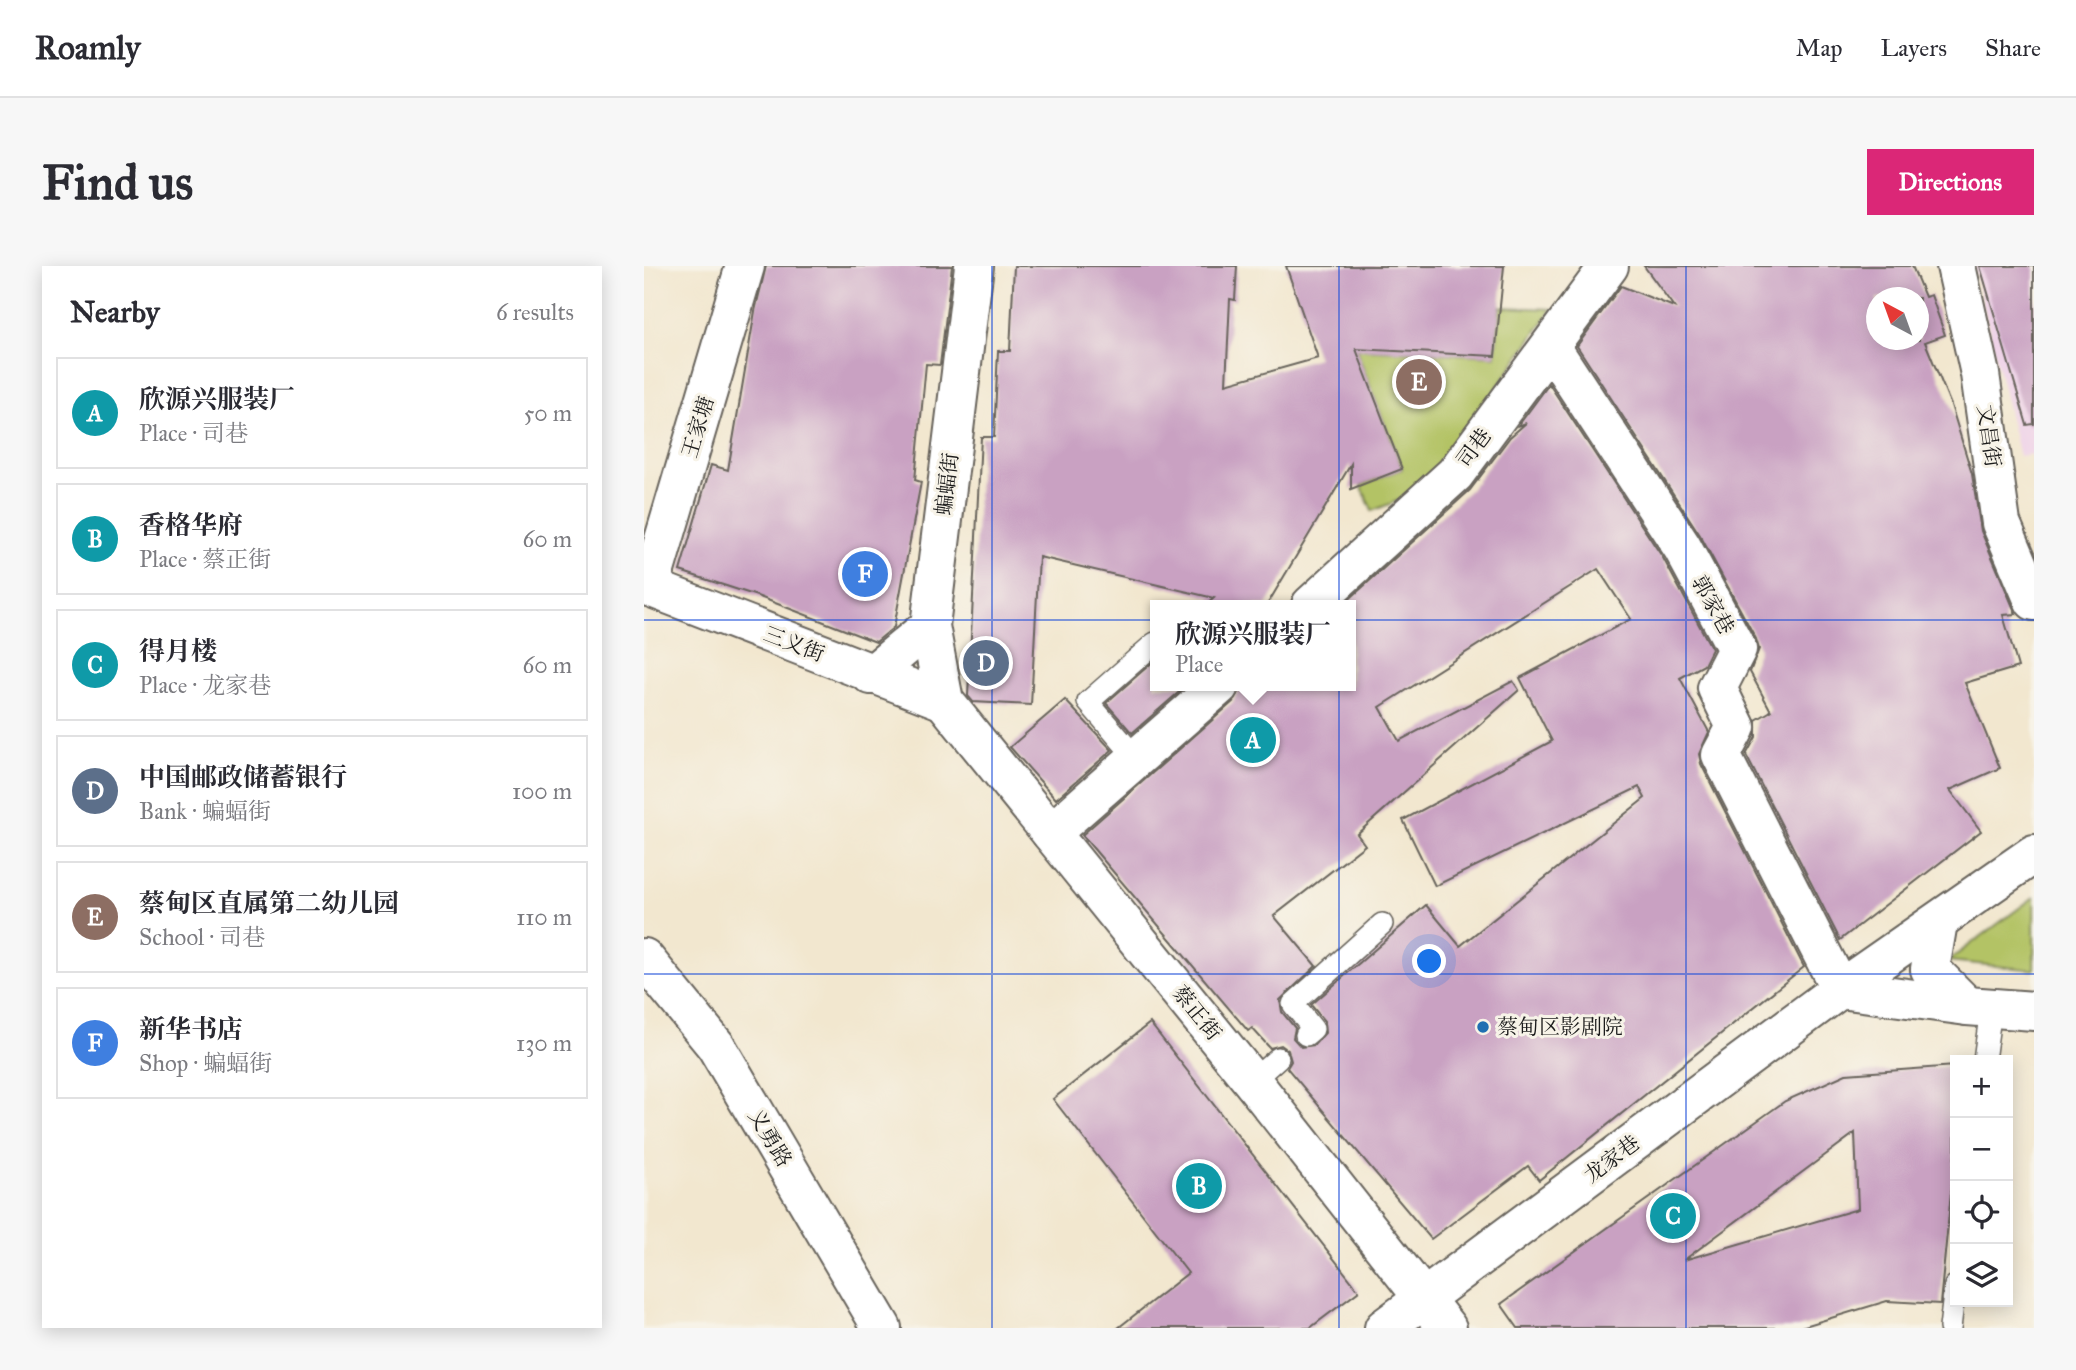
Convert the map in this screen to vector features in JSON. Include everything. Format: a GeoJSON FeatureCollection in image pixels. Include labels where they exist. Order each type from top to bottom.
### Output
{"type":"FeatureCollection","features":[{"type":"Feature","properties":{"kind":"street","name":"王家塘"},"geometry":{"type":"LineString","coordinates":[[647,586],[746,266]]}},
{"type":"Feature","properties":{"kind":"street","name":"蝙蝠街"},"geometry":{"type":"LineString","coordinates":[[944,701],[930,626],[974,266]]}},
{"type":"Feature","properties":{"kind":"street","name":"司巷"},"geometry":{"type":"LineString","coordinates":[[1316,600],[1455,474],[1609,266]]}},
{"type":"Feature","properties":{"kind":"street","name":"文昌街"},"geometry":{"type":"LineString","coordinates":[[1956,266],[1980,374],[2001,523],[2034,601]]}},
{"type":"Feature","properties":{"kind":"street","name":"郭家巷"},"geometry":{"type":"LineString","coordinates":[[1551,347],[1682,547],[1737,649],[1717,688],[1736,726],[1721,754],[1840,989]]}},
{"type":"Feature","properties":{"kind":"street","name":"三义街"},"geometry":{"type":"LineString","coordinates":[[647,586],[871,675],[944,701]]}},
{"type":"Feature","properties":{"kind":"street"},"geometry":{"type":"LineString","coordinates":[[871,675],[930,626]]}},
{"type":"Feature","properties":{"kind":"street"},"geometry":{"type":"LineString","coordinates":[[1051,834],[1213,691]]}},
{"type":"Feature","properties":{"kind":"street","name":"蔡正街"},"geometry":{"type":"LineString","coordinates":[[944,701],[1051,834],[1265,1070],[1436,1313]]}},
{"type":"Feature","properties":{"kind":"street","name":"龙家巷"},"geometry":{"type":"LineString","coordinates":[[1384,1328],[1436,1313],[1840,989],[2034,854]]}},
{"type":"Feature","properties":{"kind":"street"},"geometry":{"type":"LineString","coordinates":[[1938,922],[1930,970],[1979,1007]]}},
{"type":"Feature","properties":{"kind":"street","name":"义勇路"},"geometry":{"type":"LineString","coordinates":[[644,958],[716,1046],[882,1328]]}},
{"type":"Feature","properties":{"kind":"street"},"geometry":{"type":"LineString","coordinates":[[1840,989],[1979,1007],[2034,1011]]}},
{"type":"Feature","properties":{"kind":"lane"},"geometry":{"type":"LineString","coordinates":[[1136,758],[1088,702],[1150,647]]}},
{"type":"Feature","properties":{"kind":"lane"},"geometry":{"type":"LineString","coordinates":[[1306,1035],[1313,1029],[1293,1004],[1382,924]]}},
{"type":"Feature","properties":{"kind":"lane"},"geometry":{"type":"LineString","coordinates":[[1979,1007],[1984,1055]]}},
{"type":"Feature","properties":{"kind":"lane"},"geometry":{"type":"LineString","coordinates":[[1950,1328],[1952,1307]]}},
{"type":"Feature","properties":{"kind":"shaded area"},"geometry":{"type":"Polygon","coordinates":[[[1974,266],[2034,266],[2034,454],[2019,456],[1974,266]]]}},
{"type":"Feature","properties":{"kind":"green space"},"geometry":{"type":"Polygon","coordinates":[[[1500,307],[1552,309],[1453,451],[1405,498],[1372,511],[1361,485],[1402,469],[1356,349],[1495,356],[1500,307]]]}},
{"type":"Feature","properties":{"kind":"green space"},"geometry":{"type":"Polygon","coordinates":[[[2034,897],[2034,970],[1948,961],[2034,897]]]}},
{"type":"Feature","properties":{"kind":"building"},"geometry":{"type":"Polygon","coordinates":[[[766,266],[952,266],[940,365],[926,364],[915,480],[921,482],[894,627],[876,642],[757,596],[680,571],[711,465],[728,470],[755,311],[766,266]]]}},
{"type":"Feature","properties":{"kind":"building"},"geometry":{"type":"Polygon","coordinates":[[[1014,266],[1237,266],[1235,300],[1230,299],[1226,384],[1318,358],[1286,266],[1504,266],[1495,356],[1356,349],[1402,469],[1351,489],[1351,464],[1270,600],[1212,600],[1214,598],[1039,557],[1031,705],[973,702],[968,696],[981,437],[994,437],[998,351],[1010,351],[1014,266]]]}},
{"type":"Feature","properties":{"kind":"building"},"geometry":{"type":"Polygon","coordinates":[[[1644,266],[1912,266],[1921,287],[1866,287],[1866,350],[1928,350],[1951,405],[1972,474],[1981,531],[2016,614],[2003,615],[2018,667],[1965,683],[2000,768],[1950,790],[1981,831],[1840,940],[1746,755],[1756,737],[1756,720],[1771,711],[1750,672],[1759,649],[1756,639],[1700,535],[1577,346],[1621,286],[1674,307],[1644,266]]]}},
{"type":"Feature","properties":{"kind":"building"},"geometry":{"type":"Polygon","coordinates":[[[1980,266],[2034,266],[2034,424],[2027,425],[1980,266]]]}},
{"type":"Feature","properties":{"kind":"building"},"geometry":{"type":"Polygon","coordinates":[[[1931,295],[1945,335],[1929,341],[1929,296],[1931,295]]]}},
{"type":"Feature","properties":{"kind":"building"},"geometry":{"type":"Polygon","coordinates":[[[1549,384],[1663,558],[1712,649],[1704,665],[1680,678],[1709,732],[1699,754],[1701,764],[1804,967],[1539,1180],[1528,1166],[1431,1239],[1287,1068],[1291,1061],[1288,1050],[1281,1045],[1270,1048],[1252,1028],[1248,1031],[1082,835],[1233,702],[1238,691],[1356,691],[1356,600],[1349,600],[1470,490],[1510,437],[1526,423],[1518,426],[1549,384]],[[1598,569],[1380,707],[1399,741],[1513,681],[1519,690],[1357,834],[1365,845],[1274,916],[1316,966],[1280,1000],[1282,1012],[1295,1028],[1293,1038],[1301,1047],[1314,1045],[1325,1033],[1324,1021],[1311,1005],[1426,905],[1460,946],[1645,798],[1639,787],[1435,886],[1403,820],[1552,741],[1520,678],[1631,619],[1598,569]]]}},
{"type":"Feature","properties":{"kind":"building"},"geometry":{"type":"Polygon","coordinates":[[[1150,664],[1150,691],[1180,691],[1132,733],[1106,703],[1150,664]]]}},
{"type":"Feature","properties":{"kind":"building"},"geometry":{"type":"Polygon","coordinates":[[[1065,700],[1112,750],[1056,799],[1010,747],[1065,700]]]}},
{"type":"Feature","properties":{"kind":"building"},"geometry":{"type":"Polygon","coordinates":[[[1150,1023],[1359,1291],[1310,1328],[1118,1328],[1188,1273],[1053,1099],[1150,1023]]]}},
{"type":"Feature","properties":{"kind":"building"},"geometry":{"type":"Polygon","coordinates":[[[1950,1066],[1950,1203],[1940,1304],[1887,1301],[1798,1328],[1518,1328],[1501,1304],[1785,1101],[1846,1074],[1950,1066]],[[1855,1133],[1684,1260],[1858,1209],[1855,1133]]]}},
{"type":"Feature","properties":{"kind":"place","name":"蔡甸区直属第二幼儿园"},"geometry":{"type":"Point","coordinates":[1419,382]}},
{"type":"Feature","properties":{"kind":"place","name":"新华书店"},"geometry":{"type":"Point","coordinates":[865,574]}},
{"type":"Feature","properties":{"kind":"place","name":"中国邮政储蓄银行"},"geometry":{"type":"Point","coordinates":[986,663]}},
{"type":"Feature","properties":{"kind":"place","name":"欣源兴服装厂"},"geometry":{"type":"Point","coordinates":[1253,740]}},
{"type":"Feature","properties":{"kind":"place","name":"蔡甸区影剧院"},"geometry":{"type":"Point","coordinates":[1483,1027]}},
{"type":"Feature","properties":{"kind":"place","name":"香格华府"},"geometry":{"type":"Point","coordinates":[1199,1186]}},
{"type":"Feature","properties":{"kind":"place","name":"得月楼"},"geometry":{"type":"Point","coordinates":[1673,1216]}}]}
